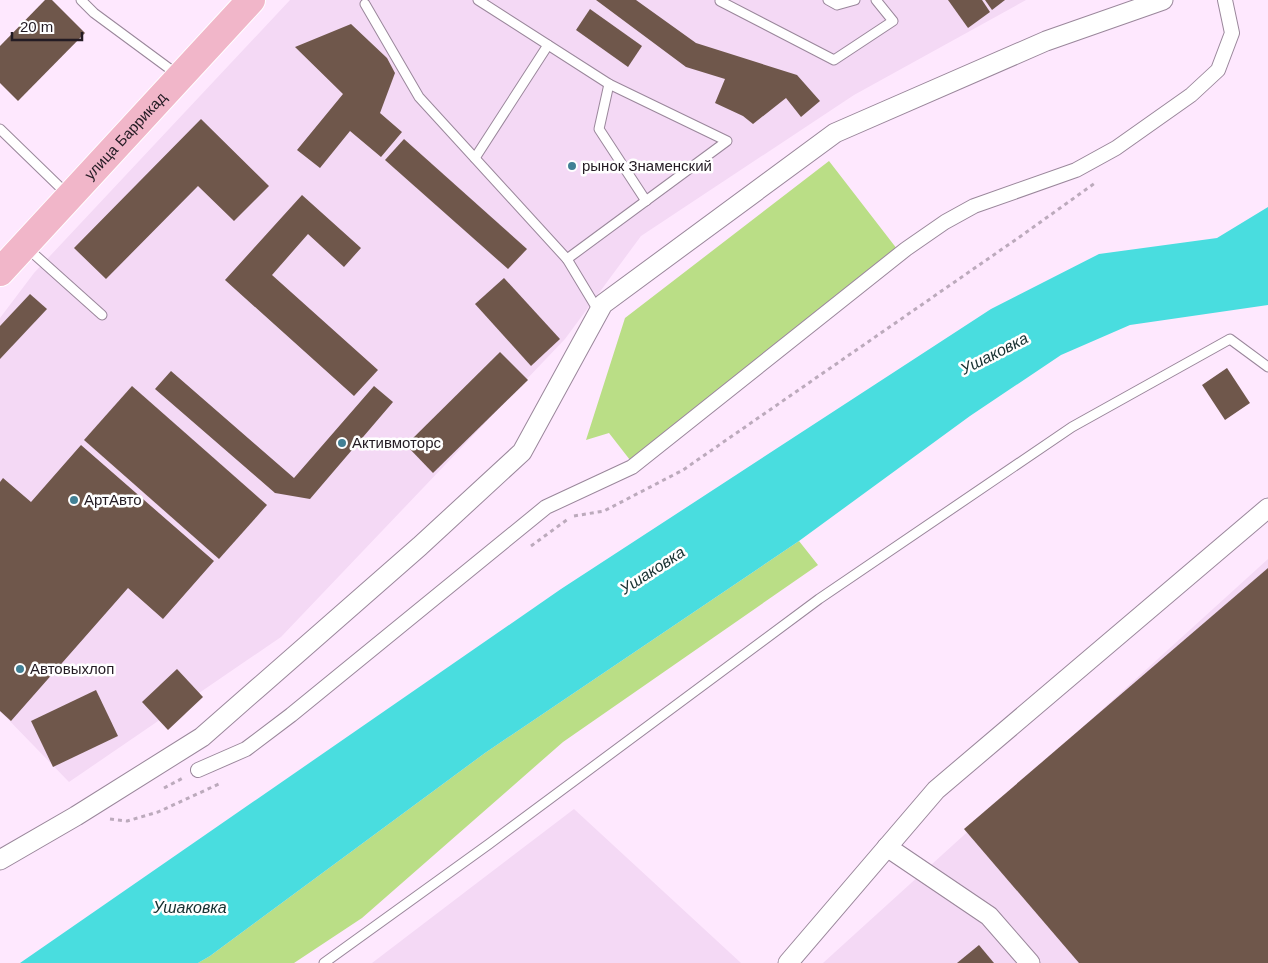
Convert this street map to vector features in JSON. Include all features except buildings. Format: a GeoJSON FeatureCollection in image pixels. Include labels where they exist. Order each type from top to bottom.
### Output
{"type":"FeatureCollection","features":[{"type":"Feature","properties":{"kind":"main road","name":"улица Баррикад"},"geometry":{"type":"LineString","coordinates":[[0,272],[251,0]]}},
{"type":"Feature","properties":{"kind":"street"},"geometry":{"type":"LineString","coordinates":[[0,860],[76,816],[202,736],[427,539],[522,452],[603,304],[835,133],[1046,41],[1162,0]]}},
{"type":"Feature","properties":{"kind":"street"},"geometry":{"type":"LineString","coordinates":[[198,770],[246,749],[291,715],[546,507],[632,466],[906,248],[945,222],[974,206],[1076,170],[1116,148],[1190,95],[1218,70],[1232,33],[1225,0]]}},
{"type":"Feature","properties":{"kind":"street"},"geometry":{"type":"LineString","coordinates":[[788,963],[936,790],[1268,508]]}},
{"type":"Feature","properties":{"kind":"street"},"geometry":{"type":"LineString","coordinates":[[887,848],[989,916],[1030,963]]}},
{"type":"Feature","properties":{"kind":"lane"},"geometry":{"type":"LineString","coordinates":[[81,0],[94,13],[180,76]]}},
{"type":"Feature","properties":{"kind":"lane"},"geometry":{"type":"LineString","coordinates":[[478,0],[609,84],[727,141],[567,259]]}},
{"type":"Feature","properties":{"kind":"lane"},"geometry":{"type":"LineString","coordinates":[[828,0],[837,5],[855,0]]}},
{"type":"Feature","properties":{"kind":"lane"},"geometry":{"type":"LineString","coordinates":[[720,1],[834,60],[892,21],[876,0]]}},
{"type":"Feature","properties":{"kind":"lane"},"geometry":{"type":"LineString","coordinates":[[365,4],[419,97],[567,259],[599,312]]}},
{"type":"Feature","properties":{"kind":"lane"},"geometry":{"type":"LineString","coordinates":[[475,158],[548,45]]}},
{"type":"Feature","properties":{"kind":"lane"},"geometry":{"type":"LineString","coordinates":[[609,84],[599,129],[646,201]]}},
{"type":"Feature","properties":{"kind":"lane"},"geometry":{"type":"LineString","coordinates":[[0,129],[69,196]]}},
{"type":"Feature","properties":{"kind":"lane"},"geometry":{"type":"LineString","coordinates":[[24,246],[102,315]]}},
{"type":"Feature","properties":{"kind":"lane"},"geometry":{"type":"LineString","coordinates":[[324,963],[497,838],[820,599],[1072,427],[1230,339],[1268,367]]}},
{"type":"Feature","properties":{"kind":"path"},"geometry":{"type":"LineString","coordinates":[[525,550],[572,516],[604,511],[683,470],[1022,236],[1099,180]]}},
{"type":"Feature","properties":{"kind":"path"},"geometry":{"type":"LineString","coordinates":[[106,818],[127,821],[158,812],[229,779]]}},
{"type":"Feature","properties":{"kind":"shaded area"},"geometry":{"type":"Polygon","coordinates":[[[290,0],[1026,0],[854,95],[641,236],[565,339],[281,637],[69,782],[0,711],[0,318],[34,273],[290,0]]]}},
{"type":"Feature","properties":{"kind":"shaded area"},"geometry":{"type":"Polygon","coordinates":[[[1268,559],[1268,963],[823,963],[1268,559]]]}},
{"type":"Feature","properties":{"kind":"shaded area"},"geometry":{"type":"Polygon","coordinates":[[[574,809],[741,963],[372,963],[574,809]]]}},
{"type":"Feature","properties":{"kind":"green space"},"geometry":{"type":"Polygon","coordinates":[[[829,161],[904,258],[637,469],[609,433],[586,440],[625,318],[829,161]]]}},
{"type":"Feature","properties":{"kind":"green space"},"geometry":{"type":"Polygon","coordinates":[[[799,541],[818,565],[563,742],[362,918],[294,963],[198,963],[485,753],[799,541]]]}},
{"type":"Feature","properties":{"kind":"water","name":"Ушаковка"},"geometry":{"type":"Polygon","coordinates":[[[1268,207],[1268,305],[1130,325],[1061,355],[970,416],[799,541],[485,753],[210,956],[198,963],[20,963],[561,589],[991,309],[1099,254],[1217,238],[1268,207]]]}},
{"type":"Feature","properties":{"kind":"place","name":"рынок Знаменский"},"geometry":{"type":"Point","coordinates":[572,166]}},
{"type":"Feature","properties":{"kind":"place","name":"Активмоторс"},"geometry":{"type":"Point","coordinates":[342,443]}},
{"type":"Feature","properties":{"kind":"place","name":"АртАвто"},"geometry":{"type":"Point","coordinates":[74,500]}},
{"type":"Feature","properties":{"kind":"place","name":"Автовыхлоп"},"geometry":{"type":"Point","coordinates":[20,669]}}]}
